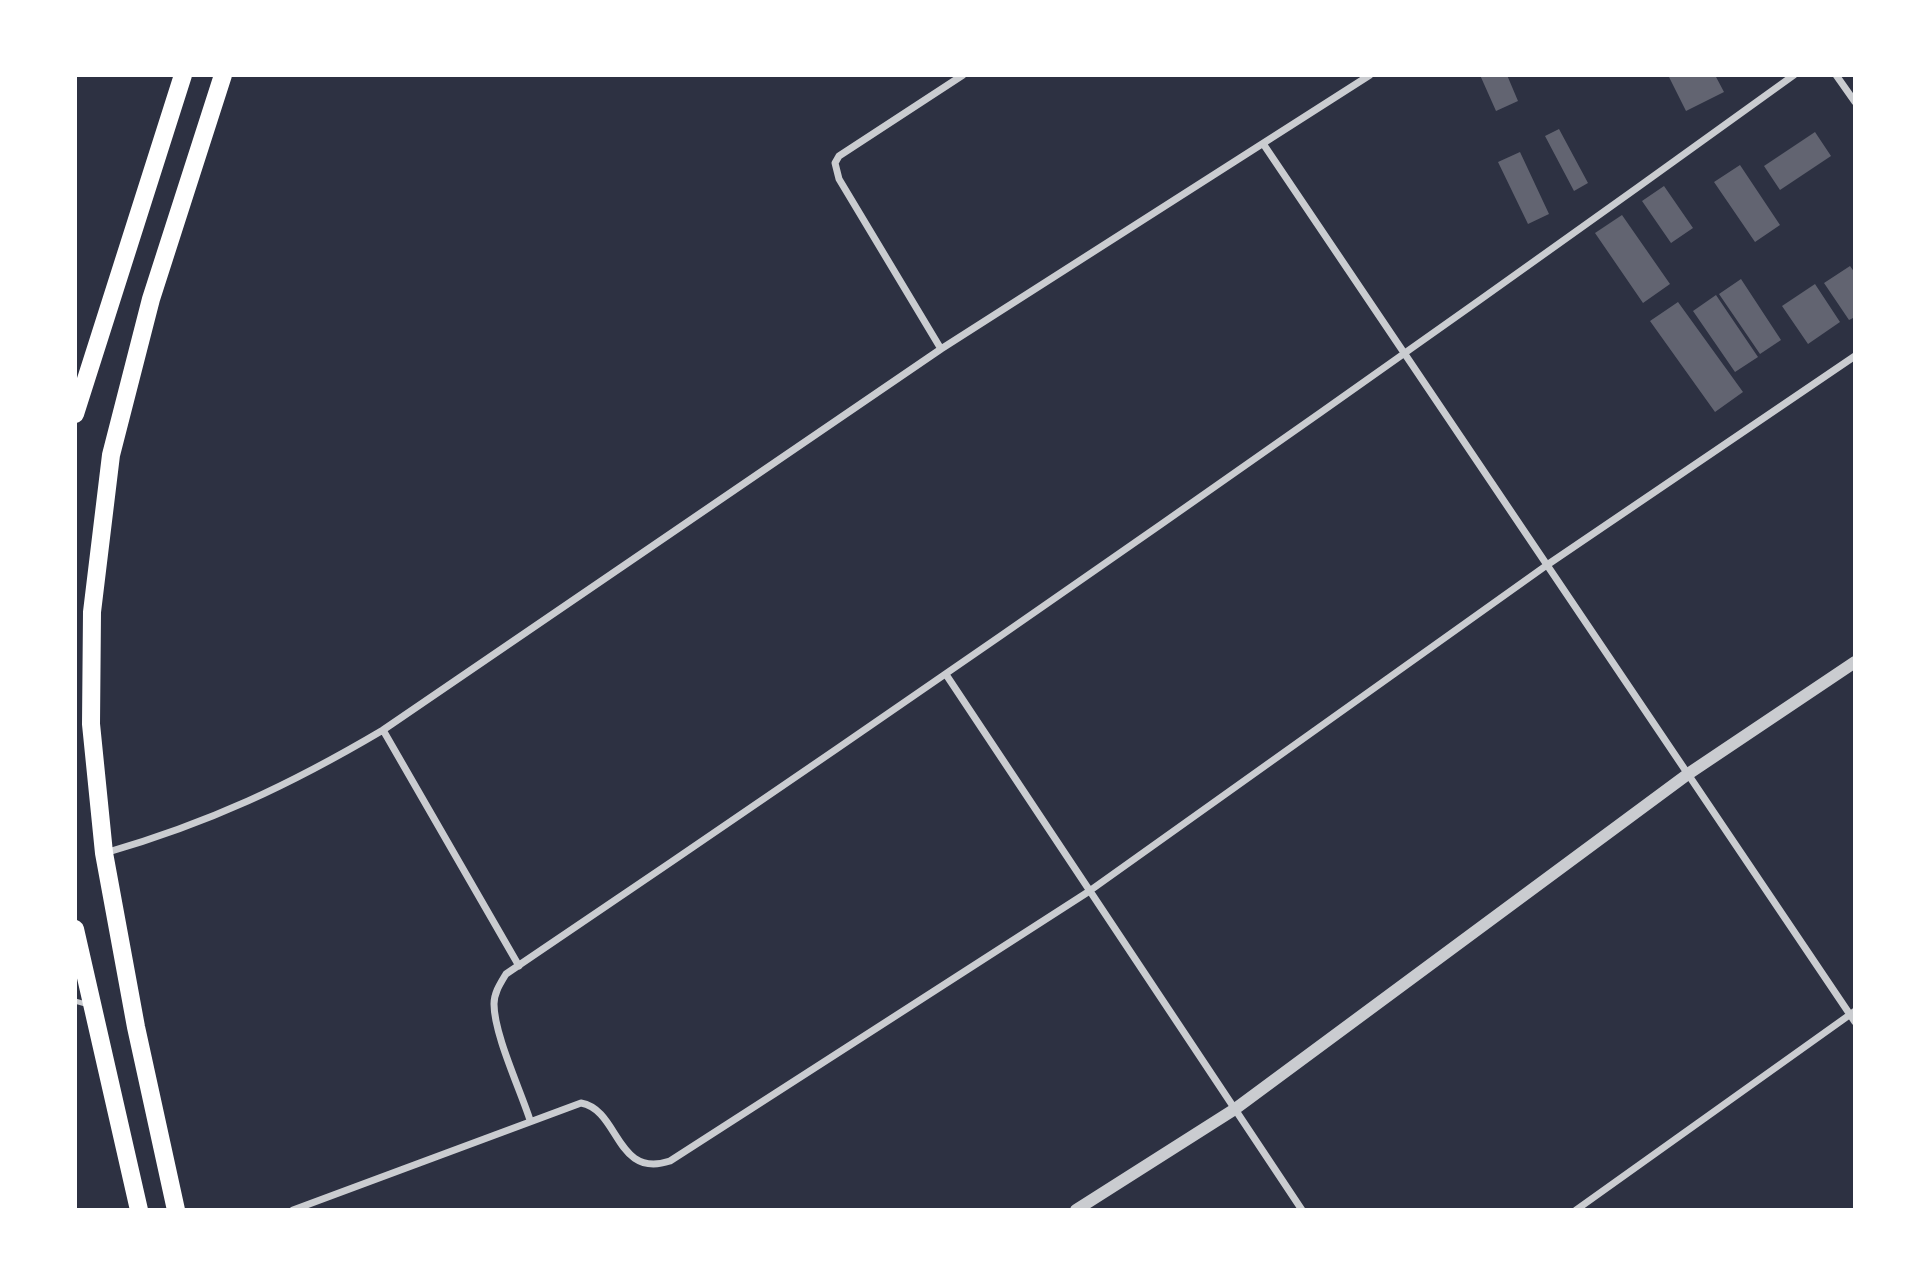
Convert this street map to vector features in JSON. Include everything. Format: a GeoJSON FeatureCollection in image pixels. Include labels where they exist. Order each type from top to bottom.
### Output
{"type":"FeatureCollection","features":[{"type":"Feature","properties":{"kind":"main road"},"geometry":{"type":"LineString","coordinates":[[75,414],[183,75]]}},
{"type":"Feature","properties":{"kind":"main road"},"geometry":{"type":"LineString","coordinates":[[176,1210],[136,1027],[104,853],[91,724],[92,612],[111,455],[151,299],[223,75]]}},
{"type":"Feature","properties":{"kind":"main road"},"geometry":{"type":"LineString","coordinates":[[75,929],[84,1004],[139,1210]]}},
{"type":"Feature","properties":{"kind":"street"},"geometry":{"type":"LineString","coordinates":[[941,349],[839,179],[835,163],[839,156],[963,75]]}},
{"type":"Feature","properties":{"kind":"street"},"geometry":{"type":"LineString","coordinates":[[104,853],[179,831],[245,805],[314,771],[383,730],[941,349],[1370,75]]}},
{"type":"Feature","properties":{"kind":"street"},"geometry":{"type":"LineString","coordinates":[[530,1120],[496,1020],[494,1003],[497,987],[506,974],[947,676],[1406,355],[1794,75]]}},
{"type":"Feature","properties":{"kind":"street"},"geometry":{"type":"LineString","coordinates":[[1836,75],[1855,102]]}},
{"type":"Feature","properties":{"kind":"street"},"geometry":{"type":"LineString","coordinates":[[1264,145],[1688,774],[1852,1012],[1855,1022]]}},
{"type":"Feature","properties":{"kind":"street"},"geometry":{"type":"LineString","coordinates":[[293,1210],[581,1103],[594,1107],[625,1150],[635,1159],[648,1164],[670,1161],[1088,892],[1547,565],[1855,356]]}},
{"type":"Feature","properties":{"kind":"street"},"geometry":{"type":"LineString","coordinates":[[1076,1210],[1235,1109],[1688,774],[1855,662]]}},
{"type":"Feature","properties":{"kind":"street"},"geometry":{"type":"LineString","coordinates":[[947,676],[1301,1210]]}},
{"type":"Feature","properties":{"kind":"street"},"geometry":{"type":"LineString","coordinates":[[383,730],[519,966]]}},
{"type":"Feature","properties":{"kind":"street"},"geometry":{"type":"LineString","coordinates":[[1576,1210],[1852,1012]]}},
{"type":"Feature","properties":{"kind":"building"},"geometry":{"type":"Polygon","coordinates":[[[1480,75],[1507,75],[1518,101],[1496,111],[1480,75]]]}},
{"type":"Feature","properties":{"kind":"building"},"geometry":{"type":"Polygon","coordinates":[[[1668,75],[1715,75],[1724,92],[1686,111],[1668,75]]]}},
{"type":"Feature","properties":{"kind":"building"},"geometry":{"type":"Polygon","coordinates":[[[1559,129],[1588,183],[1574,191],[1545,136],[1559,129]]]}},
{"type":"Feature","properties":{"kind":"building"},"geometry":{"type":"Polygon","coordinates":[[[1815,132],[1831,156],[1780,190],[1764,166],[1815,132]]]}},
{"type":"Feature","properties":{"kind":"building"},"geometry":{"type":"Polygon","coordinates":[[[1520,152],[1549,214],[1528,224],[1498,162],[1520,152]]]}},
{"type":"Feature","properties":{"kind":"building"},"geometry":{"type":"Polygon","coordinates":[[[1740,165],[1780,225],[1755,242],[1714,182],[1740,165]]]}},
{"type":"Feature","properties":{"kind":"building"},"geometry":{"type":"Polygon","coordinates":[[[1664,186],[1693,228],[1671,243],[1642,201],[1664,186]]]}},
{"type":"Feature","properties":{"kind":"building"},"geometry":{"type":"Polygon","coordinates":[[[1622,215],[1670,284],[1643,303],[1595,233],[1622,215]]]}},
{"type":"Feature","properties":{"kind":"building"},"geometry":{"type":"Polygon","coordinates":[[[1850,266],[1855,273],[1855,317],[1849,320],[1824,283],[1850,266]]]}},
{"type":"Feature","properties":{"kind":"building"},"geometry":{"type":"Polygon","coordinates":[[[1741,279],[1781,340],[1760,354],[1719,294],[1741,279]]]}},
{"type":"Feature","properties":{"kind":"building"},"geometry":{"type":"Polygon","coordinates":[[[1815,284],[1840,322],[1808,344],[1782,306],[1815,284]]]}},
{"type":"Feature","properties":{"kind":"building"},"geometry":{"type":"Polygon","coordinates":[[[1716,295],[1758,357],[1735,372],[1693,311],[1716,295]]]}},
{"type":"Feature","properties":{"kind":"building"},"geometry":{"type":"Polygon","coordinates":[[[1678,302],[1743,392],[1715,412],[1650,321],[1678,302]]]}}]}
